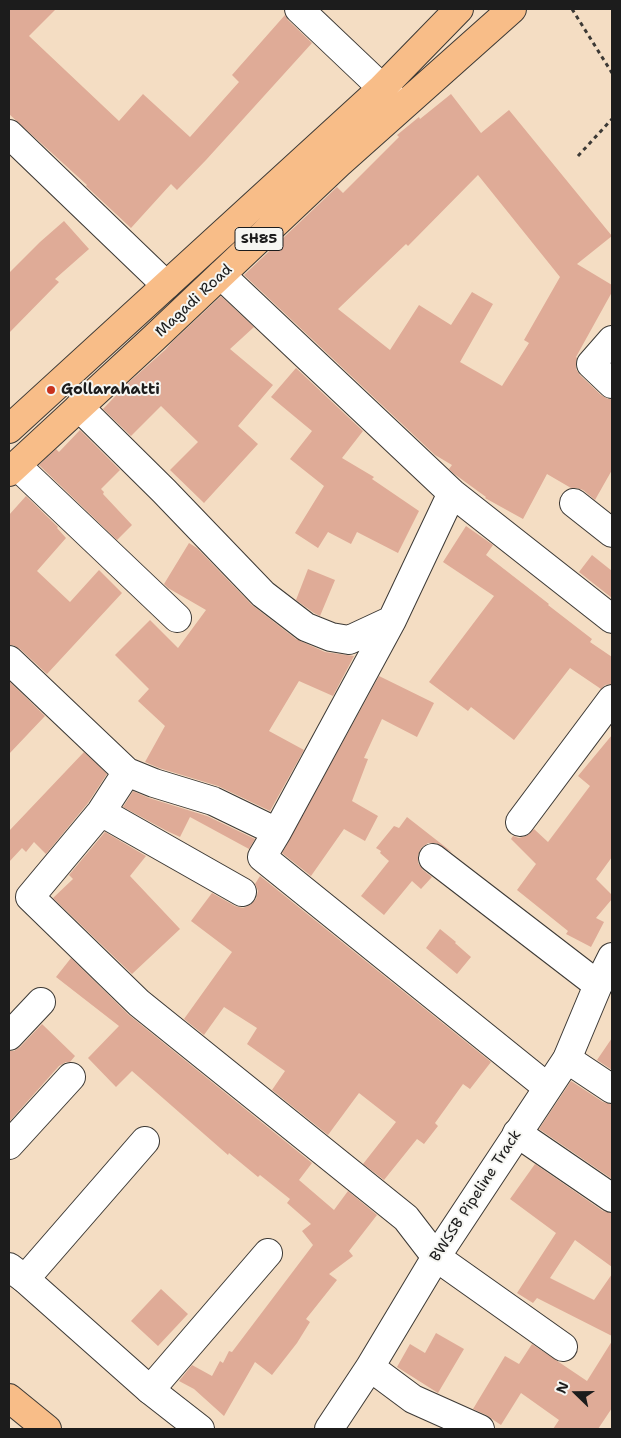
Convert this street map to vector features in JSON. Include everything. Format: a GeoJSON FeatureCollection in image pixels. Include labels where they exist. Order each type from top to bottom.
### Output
{"type":"FeatureCollection","features":[{"type":"Feature","properties":{"kind":"main road","name":"Magadi Road"},"geometry":{"type":"LineString","coordinates":[[9,429],[382,88],[459,9]]}},
{"type":"Feature","properties":{"kind":"main road","name":"Magadi Road"},"geometry":{"type":"LineString","coordinates":[[12,468],[338,164],[512,9]]}},
{"type":"Feature","properties":{"kind":"main road"},"geometry":{"type":"LineString","coordinates":[[9,1398],[47,1429]]}},
{"type":"Feature","properties":{"kind":"street"},"geometry":{"type":"LineString","coordinates":[[298,9],[402,108]]}},
{"type":"Feature","properties":{"kind":"street"},"geometry":{"type":"LineString","coordinates":[[9,134],[166,285]]}},
{"type":"Feature","properties":{"kind":"street"},"geometry":{"type":"LineString","coordinates":[[221,275],[452,493],[612,619]]}},
{"type":"Feature","properties":{"kind":"street"},"geometry":{"type":"LineString","coordinates":[[612,340],[591,364],[612,384]]}},
{"type":"Feature","properties":{"kind":"street"},"geometry":{"type":"LineString","coordinates":[[79,407],[164,491],[263,594],[306,628],[331,638],[349,640],[392,620]]}},
{"type":"Feature","properties":{"kind":"street"},"geometry":{"type":"LineString","coordinates":[[12,468],[178,618]]}},
{"type":"Feature","properties":{"kind":"street"},"geometry":{"type":"LineString","coordinates":[[452,493],[392,620],[277,832],[262,856],[547,1087]]}},
{"type":"Feature","properties":{"kind":"street"},"geometry":{"type":"LineString","coordinates":[[574,503],[612,533]]}},
{"type":"Feature","properties":{"kind":"street"},"geometry":{"type":"LineString","coordinates":[[9,660],[127,772],[154,783],[213,801],[277,832]]}},
{"type":"Feature","properties":{"kind":"street"},"geometry":{"type":"LineString","coordinates":[[520,822],[612,699]]}},
{"type":"Feature","properties":{"kind":"street"},"geometry":{"type":"LineString","coordinates":[[127,772],[101,812],[30,897],[139,1003],[406,1218],[436,1257],[564,1347]]}},
{"type":"Feature","properties":{"kind":"street"},"geometry":{"type":"LineString","coordinates":[[101,812],[242,892]]}},
{"type":"Feature","properties":{"kind":"street"},"geometry":{"type":"LineString","coordinates":[[433,858],[598,985]]}},
{"type":"Feature","properties":{"kind":"street","name":"BWSSB Pipeline Track"},"geometry":{"type":"LineString","coordinates":[[329,1429],[370,1367],[436,1257],[567,1058],[612,957]]}},
{"type":"Feature","properties":{"kind":"street"},"geometry":{"type":"LineString","coordinates":[[9,1036],[41,1002]]}},
{"type":"Feature","properties":{"kind":"street"},"geometry":{"type":"LineString","coordinates":[[567,1058],[612,1089]]}},
{"type":"Feature","properties":{"kind":"street"},"geometry":{"type":"LineString","coordinates":[[9,1145],[71,1078]]}},
{"type":"Feature","properties":{"kind":"street"},"geometry":{"type":"LineString","coordinates":[[517,1133],[612,1198]]}},
{"type":"Feature","properties":{"kind":"street"},"geometry":{"type":"LineString","coordinates":[[145,1141],[17,1273],[150,1390],[200,1429]]}},
{"type":"Feature","properties":{"kind":"street"},"geometry":{"type":"LineString","coordinates":[[150,1390],[268,1253]]}},
{"type":"Feature","properties":{"kind":"street"},"geometry":{"type":"LineString","coordinates":[[370,1367],[413,1399],[480,1429]]}},
{"type":"Feature","properties":{"kind":"path"},"geometry":{"type":"LineString","coordinates":[[572,9],[612,73]]}},
{"type":"Feature","properties":{"kind":"path"},"geometry":{"type":"LineString","coordinates":[[578,156],[612,119]]}},
{"type":"Feature","properties":{"kind":"building"},"geometry":{"type":"Polygon","coordinates":[[[9,9],[56,9],[29,36],[119,121],[143,94],[190,137],[239,82],[232,75],[285,15],[312,43],[177,190],[171,184],[131,228],[9,114],[9,9]]]}},
{"type":"Feature","properties":{"kind":"building"},"geometry":{"type":"Polygon","coordinates":[[[451,94],[481,133],[509,110],[612,236],[577,264],[612,285],[612,292],[576,357],[576,369],[580,375],[601,395],[612,399],[612,470],[595,500],[583,490],[571,488],[547,474],[523,519],[485,498],[453,473],[449,469],[452,465],[435,455],[244,275],[337,187],[343,193],[399,137],[397,135],[419,117],[420,119],[451,94]],[[478,175],[408,246],[406,244],[338,309],[390,350],[419,305],[451,325],[472,292],[493,304],[460,362],[502,386],[529,343],[524,340],[560,277],[478,175]]]}},
{"type":"Feature","properties":{"kind":"building"},"geometry":{"type":"Polygon","coordinates":[[[64,221],[89,249],[55,279],[59,282],[9,333],[9,273],[64,221]]]}},
{"type":"Feature","properties":{"kind":"building"},"geometry":{"type":"Polygon","coordinates":[[[221,296],[254,327],[230,349],[273,385],[238,426],[258,444],[204,503],[170,470],[198,442],[161,406],[131,436],[103,409],[221,296]]]}},
{"type":"Feature","properties":{"kind":"building"},"geometry":{"type":"Polygon","coordinates":[[[296,368],[363,431],[342,458],[374,477],[372,479],[419,511],[398,553],[357,532],[351,544],[328,532],[318,548],[295,533],[324,486],[290,459],[312,431],[271,397],[296,368]]]}},
{"type":"Feature","properties":{"kind":"building"},"geometry":{"type":"Polygon","coordinates":[[[80,430],[120,470],[101,489],[104,492],[103,494],[132,525],[117,540],[39,465],[56,449],[59,452],[80,430]]]}},
{"type":"Feature","properties":{"kind":"building"},"geometry":{"type":"Polygon","coordinates":[[[26,496],[58,527],[66,538],[37,571],[70,602],[99,570],[122,593],[47,674],[20,649],[9,645],[9,515],[26,496]]]}},
{"type":"Feature","properties":{"kind":"building"},"geometry":{"type":"Polygon","coordinates":[[[466,526],[493,545],[486,555],[592,639],[590,642],[612,657],[612,684],[605,685],[601,689],[570,668],[514,740],[471,707],[468,711],[429,682],[494,596],[443,562],[466,526]]]}},
{"type":"Feature","properties":{"kind":"building"},"geometry":{"type":"Polygon","coordinates":[[[189,543],[197,548],[252,605],[296,639],[325,652],[354,656],[333,696],[299,681],[269,731],[304,750],[270,811],[218,786],[145,762],[165,726],[138,701],[149,689],[115,655],[150,620],[178,648],[206,610],[164,584],[189,543]]]}},
{"type":"Feature","properties":{"kind":"building"},"geometry":{"type":"Polygon","coordinates":[[[592,555],[612,571],[612,598],[579,572],[592,555]]]}},
{"type":"Feature","properties":{"kind":"building"},"geometry":{"type":"Polygon","coordinates":[[[308,569],[335,580],[320,616],[296,600],[308,569]]]}},
{"type":"Feature","properties":{"kind":"building"},"geometry":{"type":"Polygon","coordinates":[[[379,676],[434,703],[417,737],[382,719],[364,758],[368,759],[352,801],[378,816],[365,841],[344,829],[311,876],[282,853],[379,676]]]}},
{"type":"Feature","properties":{"kind":"building"},"geometry":{"type":"Polygon","coordinates":[[[9,681],[45,716],[9,754],[9,681]]]}},
{"type":"Feature","properties":{"kind":"building"},"geometry":{"type":"Polygon","coordinates":[[[612,735],[612,857],[596,879],[612,895],[612,899],[596,918],[604,922],[591,947],[566,934],[568,931],[517,890],[536,864],[511,839],[513,836],[519,838],[526,836],[534,829],[548,842],[590,786],[578,776],[612,735]]]}},
{"type":"Feature","properties":{"kind":"building"},"geometry":{"type":"Polygon","coordinates":[[[84,752],[107,774],[88,803],[46,854],[34,842],[26,852],[22,848],[9,862],[9,831],[84,752]]]}},
{"type":"Feature","properties":{"kind":"building"},"geometry":{"type":"Polygon","coordinates":[[[133,791],[149,798],[207,816],[255,839],[249,849],[190,817],[180,837],[123,807],[133,791]]]}},
{"type":"Feature","properties":{"kind":"building"},"geometry":{"type":"Polygon","coordinates":[[[407,817],[453,853],[436,843],[428,843],[421,848],[418,855],[418,863],[432,877],[421,889],[412,881],[384,915],[361,896],[389,861],[376,848],[394,826],[399,828],[407,817]]]}},
{"type":"Feature","properties":{"kind":"building"},"geometry":{"type":"Polygon","coordinates":[[[105,832],[146,856],[130,876],[180,929],[132,974],[53,898],[73,879],[69,875],[105,832]]]}},
{"type":"Feature","properties":{"kind":"building"},"geometry":{"type":"Polygon","coordinates":[[[260,876],[491,1062],[470,1089],[463,1084],[435,1123],[438,1126],[424,1144],[417,1139],[384,1180],[363,1164],[396,1122],[359,1093],[328,1135],[272,1090],[285,1071],[247,1044],[257,1028],[224,1007],[204,1035],[184,1019],[232,952],[191,921],[212,893],[235,906],[243,908],[250,905],[256,899],[258,891],[255,884],[260,876]]]}},
{"type":"Feature","properties":{"kind":"building"},"geometry":{"type":"Polygon","coordinates":[[[440,929],[471,957],[457,974],[426,948],[440,929]]]}},
{"type":"Feature","properties":{"kind":"building"},"geometry":{"type":"Polygon","coordinates":[[[71,958],[129,1015],[312,1163],[299,1180],[334,1210],[348,1191],[377,1215],[349,1251],[353,1256],[329,1274],[337,1280],[306,1319],[310,1322],[297,1343],[272,1375],[255,1362],[224,1416],[194,1389],[179,1381],[192,1365],[212,1376],[220,1361],[223,1363],[229,1351],[232,1352],[313,1245],[302,1231],[311,1224],[287,1203],[290,1199],[260,1175],[258,1177],[229,1153],[228,1155],[132,1071],[116,1087],[88,1058],[119,1026],[56,977],[71,958]]]}},
{"type":"Feature","properties":{"kind":"building"},"geometry":{"type":"Polygon","coordinates":[[[42,1024],[75,1056],[70,1062],[59,1066],[9,1122],[9,1051],[14,1051],[20,1047],[42,1024]]]}},
{"type":"Feature","properties":{"kind":"building"},"geometry":{"type":"Polygon","coordinates":[[[612,1038],[612,1070],[597,1060],[612,1038]]]}},
{"type":"Feature","properties":{"kind":"building"},"geometry":{"type":"Polygon","coordinates":[[[571,1081],[603,1102],[612,1104],[612,1179],[539,1129],[571,1081]]]}},
{"type":"Feature","properties":{"kind":"building"},"geometry":{"type":"Polygon","coordinates":[[[535,1164],[603,1211],[612,1213],[612,1267],[575,1240],[550,1278],[594,1300],[612,1274],[612,1336],[537,1298],[533,1303],[517,1293],[556,1233],[510,1199],[535,1164]]]}},
{"type":"Feature","properties":{"kind":"building"},"geometry":{"type":"Polygon","coordinates":[[[161,1289],[188,1314],[158,1346],[131,1321],[161,1289]]]}},
{"type":"Feature","properties":{"kind":"building"},"geometry":{"type":"Polygon","coordinates":[[[436,1333],[464,1349],[438,1393],[397,1367],[410,1344],[425,1353],[436,1333]]]}},
{"type":"Feature","properties":{"kind":"building"},"geometry":{"type":"Polygon","coordinates":[[[612,1341],[612,1408],[598,1429],[553,1429],[559,1420],[521,1393],[501,1425],[473,1409],[505,1356],[519,1364],[532,1344],[587,1381],[612,1341]]]}},
{"type":"Feature","properties":{"kind":"place","name":"Gollarahatti"},"geometry":{"type":"Point","coordinates":[51,390]}}]}
